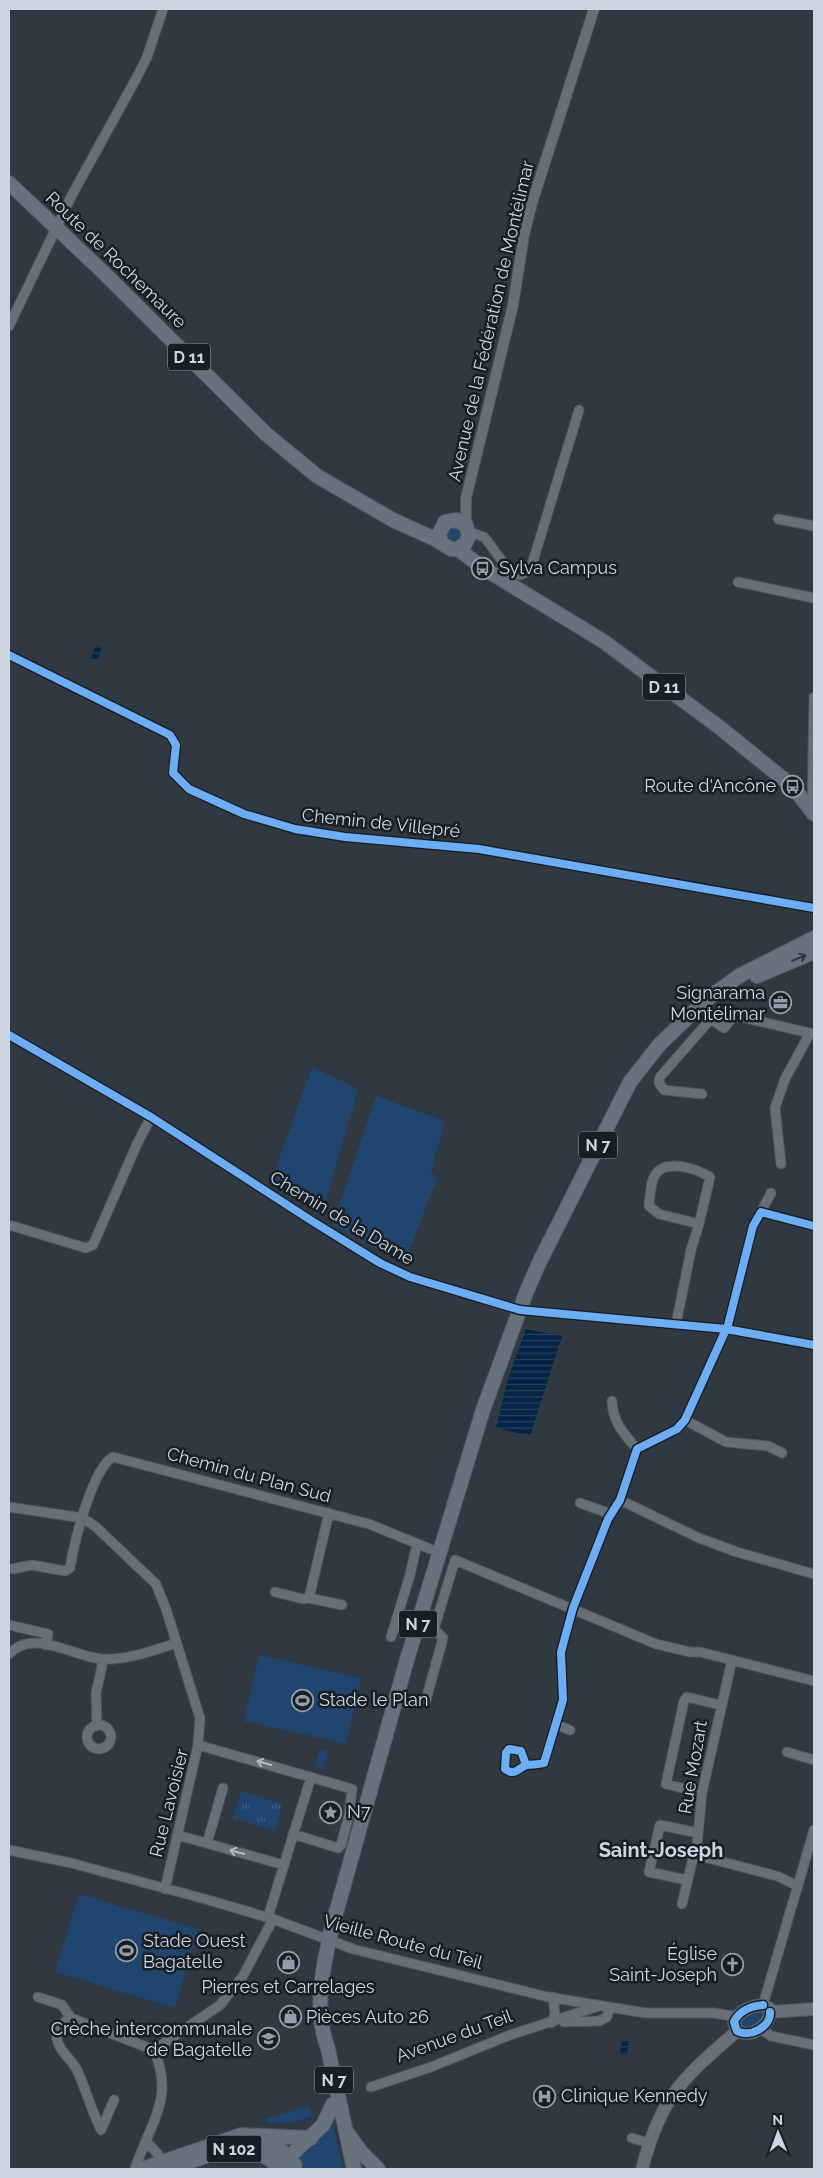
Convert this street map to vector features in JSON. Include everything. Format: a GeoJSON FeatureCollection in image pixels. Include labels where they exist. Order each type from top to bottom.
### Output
{"type":"FeatureCollection","features":[{"type":"Feature","properties":{"kind":"main road","name":"Route de Rochemaure"},"geometry":{"type":"LineString","coordinates":[[9,184],[291,456],[317,476],[382,514],[441,543]]}},
{"type":"Feature","properties":{"kind":"main road","name":"Route de Rochemaure"},"geometry":{"type":"LineString","coordinates":[[382,514],[429,525],[447,522]]}},
{"type":"Feature","properties":{"kind":"main road"},"geometry":{"type":"LineString","coordinates":[[460,521],[465,536],[447,548],[441,543],[439,534],[447,522],[460,521]]}},
{"type":"Feature","properties":{"kind":"main road","name":"D 11"},"geometry":{"type":"LineString","coordinates":[[465,536],[502,580],[603,641],[743,746],[799,793],[814,813]]}},
{"type":"Feature","properties":{"kind":"main road","name":"N 7"},"geometry":{"type":"LineString","coordinates":[[354,2169],[324,2036],[320,2004],[321,1985],[329,1941],[406,1664],[484,1410],[520,1310],[539,1263],[630,1082],[660,1044],[706,1000],[739,976],[814,938]]}},
{"type":"Feature","properties":{"kind":"main road","name":"N 7"},"geometry":{"type":"LineString","coordinates":[[706,1000],[814,952]]}},
{"type":"Feature","properties":{"kind":"main road"},"geometry":{"type":"LineString","coordinates":[[737,2031],[734,2022],[737,2016],[748,2008],[814,2009]]}},
{"type":"Feature","properties":{"kind":"main road"},"geometry":{"type":"LineString","coordinates":[[737,2031],[746,2034],[768,2022],[766,2008]]}},
{"type":"Feature","properties":{"kind":"main road"},"geometry":{"type":"LineString","coordinates":[[642,2169],[661,2111],[684,2079],[710,2053],[737,2031]]}},
{"type":"Feature","properties":{"kind":"main road"},"geometry":{"type":"LineString","coordinates":[[324,2036],[322,2050],[347,2169]]}},
{"type":"Feature","properties":{"kind":"main road","name":"N 7"},"geometry":{"type":"LineString","coordinates":[[311,2138],[323,2126],[333,2104]]}},
{"type":"Feature","properties":{"kind":"main road","name":"N 7"},"geometry":{"type":"LineString","coordinates":[[344,2124],[361,2152],[378,2169]]}},
{"type":"Feature","properties":{"kind":"main road","name":"N 102"},"geometry":{"type":"LineString","coordinates":[[176,2166],[227,2138],[251,2135],[311,2138]]}},
{"type":"Feature","properties":{"kind":"main road","name":"N 102"},"geometry":{"type":"LineString","coordinates":[[251,2135],[270,2142],[292,2165],[311,2138]]}},
{"type":"Feature","properties":{"kind":"main road","name":"N 102"},"geometry":{"type":"LineString","coordinates":[[142,2169],[176,2166],[239,2148],[263,2154],[280,2169]]}},
{"type":"Feature","properties":{"kind":"street"},"geometry":{"type":"LineString","coordinates":[[9,326],[73,192],[141,70],[163,9]]}},
{"type":"Feature","properties":{"kind":"street","name":"Avenue de la Fédération de Montélimar"},"geometry":{"type":"LineString","coordinates":[[465,536],[466,498],[514,305],[524,235],[594,9]]}},
{"type":"Feature","properties":{"kind":"street"},"geometry":{"type":"LineString","coordinates":[[465,536],[484,536],[497,558],[508,568],[520,575],[530,571],[579,410]]}},
{"type":"Feature","properties":{"kind":"street","name":"Avenue de la Fédération de Montélimar"},"geometry":{"type":"LineString","coordinates":[[447,522],[466,498]]}},
{"type":"Feature","properties":{"kind":"street"},"geometry":{"type":"LineString","coordinates":[[778,519],[814,526]]}},
{"type":"Feature","properties":{"kind":"street"},"geometry":{"type":"LineString","coordinates":[[738,582],[814,598]]}},
{"type":"Feature","properties":{"kind":"street","name":"Chemin de Villepré"},"geometry":{"type":"LineString","coordinates":[[9,654],[170,735],[176,745],[173,773],[180,782],[189,789],[244,814],[295,829],[345,837],[480,850],[814,908]]}},
{"type":"Feature","properties":{"kind":"street"},"geometry":{"type":"LineString","coordinates":[[814,697],[814,813]]}},
{"type":"Feature","properties":{"kind":"street"},"geometry":{"type":"LineString","coordinates":[[799,793],[814,780]]}},
{"type":"Feature","properties":{"kind":"street"},"geometry":{"type":"LineString","coordinates":[[702,1094],[664,1090],[659,1082],[660,1077],[719,1012],[812,1033],[785,1079],[775,1108],[781,1164]]}},
{"type":"Feature","properties":{"kind":"street"},"geometry":{"type":"LineString","coordinates":[[711,1019],[724,1028],[735,1015]]}},
{"type":"Feature","properties":{"kind":"street","name":"Chemin de la Dame"},"geometry":{"type":"LineString","coordinates":[[9,1035],[152,1117],[380,1263],[410,1277],[520,1310],[726,1329],[814,1345]]}},
{"type":"Feature","properties":{"kind":"street"},"geometry":{"type":"LineString","coordinates":[[9,1225],[86,1248],[93,1246],[137,1144],[152,1117]]}},
{"type":"Feature","properties":{"kind":"street"},"geometry":{"type":"LineString","coordinates":[[676,1324],[690,1250],[699,1224],[710,1178],[701,1172],[671,1166],[655,1175],[649,1206],[659,1214],[699,1224]]}},
{"type":"Feature","properties":{"kind":"street"},"geometry":{"type":"LineString","coordinates":[[526,1765],[544,1763],[563,1700],[561,1652],[573,1608],[611,1514],[620,1500],[637,1450],[676,1429],[686,1420],[726,1329],[753,1226],[772,1193]]}},
{"type":"Feature","properties":{"kind":"street"},"geometry":{"type":"LineString","coordinates":[[761,1212],[814,1226]]}},
{"type":"Feature","properties":{"kind":"street"},"geometry":{"type":"LineString","coordinates":[[612,1401],[617,1426],[637,1450]]}},
{"type":"Feature","properties":{"kind":"street"},"geometry":{"type":"LineString","coordinates":[[686,1420],[726,1442],[768,1446],[782,1453]]}},
{"type":"Feature","properties":{"kind":"street","name":"Chemin du Plan Sud"},"geometry":{"type":"LineString","coordinates":[[83,1518],[98,1474],[106,1461],[114,1456],[369,1524],[440,1554]]}},
{"type":"Feature","properties":{"kind":"street"},"geometry":{"type":"LineString","coordinates":[[620,1500],[699,1538],[737,1552],[814,1574]]}},
{"type":"Feature","properties":{"kind":"street"},"geometry":{"type":"LineString","coordinates":[[580,1503],[611,1514]]}},
{"type":"Feature","properties":{"kind":"street"},"geometry":{"type":"LineString","coordinates":[[9,1507],[83,1518],[96,1527],[156,1584],[178,1643],[200,1718],[198,1744]]}},
{"type":"Feature","properties":{"kind":"street"},"geometry":{"type":"LineString","coordinates":[[309,1598],[329,1513]]}},
{"type":"Feature","properties":{"kind":"street"},"geometry":{"type":"LineString","coordinates":[[12,1569],[32,1565],[65,1571],[70,1568],[76,1534],[83,1518]]}},
{"type":"Feature","properties":{"kind":"street"},"geometry":{"type":"LineString","coordinates":[[392,1637],[417,1544]]}},
{"type":"Feature","properties":{"kind":"street"},"geometry":{"type":"LineString","coordinates":[[426,1700],[443,1638],[434,1629],[455,1560],[656,1644],[732,1660],[814,1681]]}},
{"type":"Feature","properties":{"kind":"street"},"geometry":{"type":"LineString","coordinates":[[275,1592],[302,1599],[309,1598],[342,1605]]}},
{"type":"Feature","properties":{"kind":"street"},"geometry":{"type":"LineString","coordinates":[[9,1625],[48,1634],[46,1644]]}},
{"type":"Feature","properties":{"kind":"street"},"geometry":{"type":"LineString","coordinates":[[9,1654],[23,1644],[46,1644],[101,1659],[133,1656],[178,1643]]}},
{"type":"Feature","properties":{"kind":"street"},"geometry":{"type":"LineString","coordinates":[[98,1726],[96,1693],[102,1666],[101,1659]]}},
{"type":"Feature","properties":{"kind":"street","name":"Rue Mozart"},"geometry":{"type":"LineString","coordinates":[[682,1904],[687,1880],[696,1854],[702,1793],[720,1705],[732,1660]]}},
{"type":"Feature","properties":{"kind":"street"},"geometry":{"type":"LineString","coordinates":[[702,1793],[666,1784],[684,1701],[687,1697],[720,1705]]}},
{"type":"Feature","properties":{"kind":"street"},"geometry":{"type":"LineString","coordinates":[[555,1724],[570,1730]]}},
{"type":"Feature","properties":{"kind":"street","name":"Rue Lavoisier"},"geometry":{"type":"LineString","coordinates":[[165,1889],[198,1744],[352,1789],[349,1815],[341,1845],[338,1848],[293,1834]]}},
{"type":"Feature","properties":{"kind":"street"},"geometry":{"type":"LineString","coordinates":[[787,1752],[814,1760]]}},
{"type":"Feature","properties":{"kind":"street"},"geometry":{"type":"LineString","coordinates":[[154,2050],[220,2005],[243,1976],[271,1918],[284,1865],[311,1777]]}},
{"type":"Feature","properties":{"kind":"street"},"geometry":{"type":"LineString","coordinates":[[208,1843],[223,1788]]}},
{"type":"Feature","properties":{"kind":"street"},"geometry":{"type":"LineString","coordinates":[[687,1880],[649,1872],[660,1825],[698,1833]]}},
{"type":"Feature","properties":{"kind":"street"},"geometry":{"type":"LineString","coordinates":[[766,2008],[814,1830]]}},
{"type":"Feature","properties":{"kind":"street"},"geometry":{"type":"LineString","coordinates":[[178,1835],[284,1865]]}},
{"type":"Feature","properties":{"kind":"street","name":"Vieille Route du Teil"},"geometry":{"type":"LineString","coordinates":[[9,1850],[70,1863],[271,1918],[329,1941],[553,1997],[646,2013],[720,2013],[737,2016]]}},
{"type":"Feature","properties":{"kind":"street"},"geometry":{"type":"LineString","coordinates":[[696,1854],[777,1876],[798,1886]]}},
{"type":"Feature","properties":{"kind":"street"},"geometry":{"type":"LineString","coordinates":[[38,1997],[62,2005],[71,2018],[154,2050],[162,2068],[164,2090],[161,2103],[135,2169]]}},
{"type":"Feature","properties":{"kind":"street"},"geometry":{"type":"LineString","coordinates":[[551,2023],[555,2014],[553,1997]]}},
{"type":"Feature","properties":{"kind":"street","name":"Avenue du Teil"},"geometry":{"type":"LineString","coordinates":[[371,2087],[431,2067],[510,2035],[605,2006],[607,2017],[600,2021],[551,2023]]}},
{"type":"Feature","properties":{"kind":"street"},"geometry":{"type":"LineString","coordinates":[[71,2018],[58,2028],[56,2038],[64,2054],[77,2070],[88,2103],[101,2130],[114,2100]]}},
{"type":"Feature","properties":{"kind":"street"},"geometry":{"type":"LineString","coordinates":[[760,2028],[771,2036],[814,2045]]}},
{"type":"Feature","properties":{"kind":"street"},"geometry":{"type":"LineString","coordinates":[[632,2138],[650,2143]]}},
{"type":"Feature","properties":{"kind":"street"},"geometry":{"type":"LineString","coordinates":[[146,2141],[176,2166]]}},
{"type":"Feature","properties":{"kind":"green space"},"geometry":{"type":"Polygon","coordinates":[[[458,525],[464,536],[455,544],[446,540],[446,530],[458,525]]]}},
{"type":"Feature","properties":{"kind":"green space"},"geometry":{"type":"Polygon","coordinates":[[[312,1067],[351,1085],[358,1091],[321,1216],[271,1181],[312,1067]]]}},
{"type":"Feature","properties":{"kind":"green space"},"geometry":{"type":"Polygon","coordinates":[[[376,1096],[445,1121],[431,1171],[437,1179],[404,1264],[333,1225],[376,1096]]]}},
{"type":"Feature","properties":{"kind":"green space","name":"Stade le Plan"},"geometry":{"type":"Polygon","coordinates":[[[259,1655],[361,1678],[346,1744],[244,1721],[259,1655]]]}},
{"type":"Feature","properties":{"kind":"green space"},"geometry":{"type":"Polygon","coordinates":[[[320,1750],[329,1752],[323,1769],[314,1766],[320,1750]]]}},
{"type":"Feature","properties":{"kind":"green space"},"geometry":{"type":"Polygon","coordinates":[[[241,1791],[282,1804],[275,1831],[233,1818],[241,1791]]]}},
{"type":"Feature","properties":{"kind":"green space","name":"Stade Ouest Bagatelle"},"geometry":{"type":"Polygon","coordinates":[[[79,1894],[198,1929],[175,2008],[55,1972],[79,1894]]]}},
{"type":"Feature","properties":{"kind":"green space"},"geometry":{"type":"Polygon","coordinates":[[[761,2009],[767,2015],[752,2029],[741,2027],[741,2019],[761,2009]]]}},
{"type":"Feature","properties":{"kind":"green space"},"geometry":{"type":"Polygon","coordinates":[[[309,2106],[313,2116],[291,2123],[267,2123],[265,2119],[309,2106]]]}},
{"type":"Feature","properties":{"kind":"green space"},"geometry":{"type":"Polygon","coordinates":[[[332,2120],[343,2169],[305,2169],[298,2157],[332,2120]]]}},
{"type":"Feature","properties":{"kind":"shaded area"},"geometry":{"type":"Polygon","coordinates":[[[96,645],[102,647],[97,661],[91,658],[96,645]]]}},
{"type":"Feature","properties":{"kind":"shaded area"},"geometry":{"type":"Polygon","coordinates":[[[526,1329],[562,1336],[530,1436],[496,1428],[508,1379],[526,1329]]]}},
{"type":"Feature","properties":{"kind":"shaded area"},"geometry":{"type":"Polygon","coordinates":[[[622,2040],[629,2041],[627,2055],[620,2054],[622,2040]]]}},
{"type":"Feature","properties":{"kind":"cycle path"},"geometry":{"type":"LineString","coordinates":[[9,655],[170,735],[176,745],[173,773],[189,789],[244,814],[295,829],[345,837],[479,849],[814,908]]}},
{"type":"Feature","properties":{"kind":"cycle path"},"geometry":{"type":"LineString","coordinates":[[9,1035],[151,1117],[380,1263],[410,1277],[520,1310],[726,1329],[814,1345]]}},
{"type":"Feature","properties":{"kind":"cycle path"},"geometry":{"type":"LineString","coordinates":[[526,1765],[521,1751],[509,1749],[506,1753],[505,1769],[512,1772],[527,1765],[544,1763],[563,1700],[561,1652],[573,1608],[608,1519],[620,1500],[637,1449],[677,1429],[685,1420],[728,1325],[753,1226],[761,1212],[814,1226]]}},
{"type":"Feature","properties":{"kind":"cycle path"},"geometry":{"type":"LineString","coordinates":[[763,2005],[742,2012],[734,2022],[737,2031],[748,2033],[759,2030],[767,2022],[770,2012]]}},
{"type":"Feature","properties":{"kind":"place","name":"Sylva Campus"},"geometry":{"type":"Point","coordinates":[483,568]}},
{"type":"Feature","properties":{"kind":"place","name":"Route d'Ancône"},"geometry":{"type":"Point","coordinates":[792,786]}},
{"type":"Feature","properties":{"kind":"place","name":"Signarama Montélimar"},"geometry":{"type":"Point","coordinates":[781,1003]}},
{"type":"Feature","properties":{"kind":"place","name":"Stade le Plan"},"geometry":{"type":"Point","coordinates":[303,1700]}},
{"type":"Feature","properties":{"kind":"place","name":"N7"},"geometry":{"type":"Point","coordinates":[331,1812]}},
{"type":"Feature","properties":{"kind":"place","name":"Stade Ouest Bagatelle"},"geometry":{"type":"Point","coordinates":[127,1951]}},
{"type":"Feature","properties":{"kind":"place","name":"Pierres et Carrelages"},"geometry":{"type":"Point","coordinates":[288,1962]}},
{"type":"Feature","properties":{"kind":"place","name":"Église Saint-Joseph"},"geometry":{"type":"Point","coordinates":[733,1964]}},
{"type":"Feature","properties":{"kind":"place","name":"Pièces Auto 26"},"geometry":{"type":"Point","coordinates":[290,2017]}},
{"type":"Feature","properties":{"kind":"place","name":"Crèche intercommunale de Bagatelle"},"geometry":{"type":"Point","coordinates":[268,2039]}},
{"type":"Feature","properties":{"kind":"place","name":"Clinique Kennedy"},"geometry":{"type":"Point","coordinates":[545,2096]}},
{"type":"Feature","properties":{"kind":"district","name":"Saint-Joseph"},"geometry":{"type":"Point","coordinates":[661,1850]}}]}
